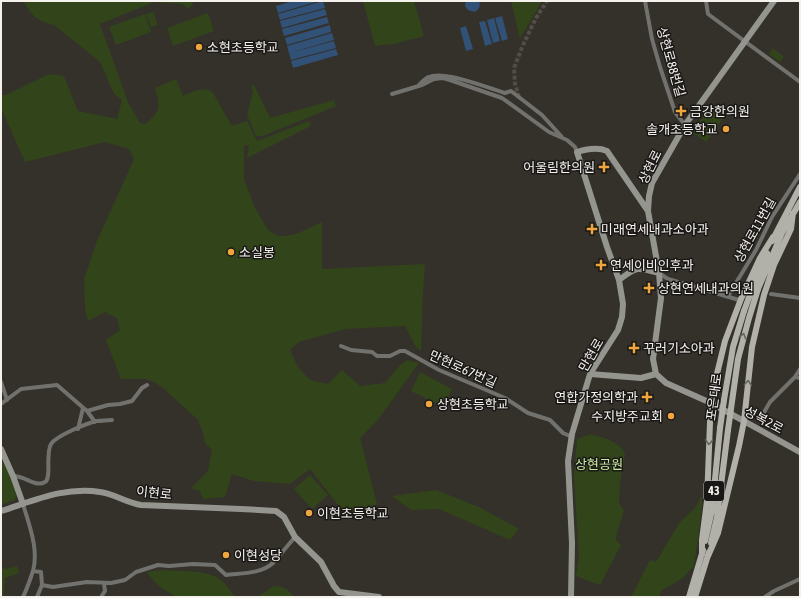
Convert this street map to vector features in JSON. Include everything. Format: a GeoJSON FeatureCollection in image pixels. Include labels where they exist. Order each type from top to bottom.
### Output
{"type":"FeatureCollection","features":[{"type":"Feature","properties":{"kind":"main road","name":"포은대로"},"geometry":{"type":"LineString","coordinates":[[695,597],[705,555],[712,510],[720,428],[734,347],[744,311],[760,291],[773,237],[800,187]]}},
{"type":"Feature","properties":{"kind":"main road","name":"포은대로"},"geometry":{"type":"LineString","coordinates":[[689,597],[705,555],[717,517],[731,402],[738,359],[749,318],[782,233],[800,202]]}},
{"type":"Feature","properties":{"kind":"main road"},"geometry":{"type":"LineString","coordinates":[[705,555],[702,540],[707,501],[711,404],[714,386],[725,342],[742,296],[760,258],[773,237]]}},
{"type":"Feature","properties":{"kind":"main road"},"geometry":{"type":"LineString","coordinates":[[705,555],[718,533],[725,509],[744,422],[760,291]]}},
{"type":"Feature","properties":{"kind":"main road"},"geometry":{"type":"LineString","coordinates":[[699,584],[699,597]]}},
{"type":"Feature","properties":{"kind":"street","name":"상현로88번길"},"geometry":{"type":"LineString","coordinates":[[645,1],[652,39],[660,66],[675,112],[685,125]]}},
{"type":"Feature","properties":{"kind":"street"},"geometry":{"type":"LineString","coordinates":[[706,1],[708,14],[800,82]]}},
{"type":"Feature","properties":{"kind":"street","name":"상현로"},"geometry":{"type":"LineString","coordinates":[[656,374],[653,358],[661,298],[659,273],[648,211],[652,183],[685,125],[774,1]]}},
{"type":"Feature","properties":{"kind":"street","name":"만현로"},"geometry":{"type":"LineString","coordinates":[[416,87],[429,77],[436,75],[454,77],[505,93],[511,91],[542,115],[563,137],[572,144],[577,152],[607,247],[620,280],[623,304],[622,317],[618,330],[590,374],[572,437],[568,461],[572,543],[571,597]]}},
{"type":"Feature","properties":{"kind":"street"},"geometry":{"type":"LineString","coordinates":[[392,94],[416,87],[434,79],[444,78],[502,98],[549,132],[563,137]]}},
{"type":"Feature","properties":{"kind":"street"},"geometry":{"type":"LineString","coordinates":[[577,152],[598,149],[607,151],[648,211]]}},
{"type":"Feature","properties":{"kind":"street","name":"상현로11번길"},"geometry":{"type":"LineString","coordinates":[[728,296],[756,250],[772,217],[800,174]]}},
{"type":"Feature","properties":{"kind":"street"},"geometry":{"type":"LineString","coordinates":[[620,280],[636,269],[644,269],[659,273],[668,279],[728,296],[742,296]]}},
{"type":"Feature","properties":{"kind":"street"},"geometry":{"type":"LineString","coordinates":[[771,294],[800,298]]}},
{"type":"Feature","properties":{"kind":"street","name":"만현로67번길"},"geometry":{"type":"LineString","coordinates":[[340,346],[352,350],[372,352],[377,356],[390,356],[400,351],[405,351],[439,370],[505,398],[528,412],[550,420],[563,433],[572,437]]}},
{"type":"Feature","properties":{"kind":"street"},"geometry":{"type":"LineString","coordinates":[[764,414],[770,402],[795,377],[800,369]]}},
{"type":"Feature","properties":{"kind":"street"},"geometry":{"type":"LineString","coordinates":[[590,374],[641,378],[656,374],[666,383],[711,404]]}},
{"type":"Feature","properties":{"kind":"street"},"geometry":{"type":"LineString","coordinates":[[795,377],[800,378]]}},
{"type":"Feature","properties":{"kind":"street"},"geometry":{"type":"LineString","coordinates":[[1,382],[7,400]]}},
{"type":"Feature","properties":{"kind":"street"},"geometry":{"type":"LineString","coordinates":[[1,404],[21,389],[57,385],[87,411],[95,422]]}},
{"type":"Feature","properties":{"kind":"street"},"geometry":{"type":"LineString","coordinates":[[87,411],[108,405],[132,401],[142,388],[147,385]]}},
{"type":"Feature","properties":{"kind":"street","name":"성복2로"},"geometry":{"type":"LineString","coordinates":[[711,404],[800,452]]}},
{"type":"Feature","properties":{"kind":"street"},"geometry":{"type":"LineString","coordinates":[[78,429],[83,408]]}},
{"type":"Feature","properties":{"kind":"street"},"geometry":{"type":"LineString","coordinates":[[13,476],[19,475],[38,483],[45,482],[48,480],[49,476],[47,460],[51,443],[58,437],[95,422],[112,420]]}},
{"type":"Feature","properties":{"kind":"street"},"geometry":{"type":"LineString","coordinates":[[1,449],[23,504],[34,546],[33,570],[23,597]]}},
{"type":"Feature","properties":{"kind":"street","name":"이현로"},"geometry":{"type":"LineString","coordinates":[[1,511],[64,492],[89,491],[105,493],[131,503],[141,505],[276,511],[284,517],[295,537],[321,562],[334,586],[339,592],[379,597]]}},
{"type":"Feature","properties":{"kind":"street"},"geometry":{"type":"LineString","coordinates":[[42,585],[53,587],[87,582],[104,584],[125,580],[136,572],[158,565],[170,566],[215,564],[226,575],[264,569],[273,563],[295,537]]}},
{"type":"Feature","properties":{"kind":"street"},"geometry":{"type":"LineString","coordinates":[[33,570],[41,572],[42,585],[37,597]]}},
{"type":"Feature","properties":{"kind":"street"},"geometry":{"type":"LineString","coordinates":[[766,597],[800,580]]}},
{"type":"Feature","properties":{"kind":"street"},"geometry":{"type":"LineString","coordinates":[[101,597],[105,592],[104,584]]}},
{"type":"Feature","properties":{"kind":"green space"},"geometry":{"type":"Polygon","coordinates":[[[23,1],[192,1],[193,4],[188,9],[182,4],[154,2],[100,24],[128,102],[140,123],[145,124],[157,112],[158,100],[155,88],[176,79],[183,96],[202,89],[213,93],[232,126],[247,121],[257,141],[309,121],[311,126],[247,158],[249,145],[244,146],[244,179],[255,208],[268,230],[278,236],[285,236],[296,234],[322,222],[322,269],[425,264],[421,351],[416,347],[405,326],[345,329],[299,342],[290,350],[298,367],[310,380],[328,384],[342,370],[360,386],[385,383],[400,365],[407,360],[419,363],[377,421],[360,438],[377,504],[368,510],[350,514],[342,510],[310,469],[290,484],[254,481],[232,474],[225,497],[203,499],[200,491],[191,488],[208,471],[212,450],[205,443],[198,420],[163,388],[154,382],[146,379],[121,379],[106,340],[120,330],[117,318],[105,312],[88,321],[85,310],[84,279],[97,241],[134,159],[129,149],[105,142],[25,162],[1,108],[1,95],[6,95],[49,74],[64,76],[78,111],[117,119],[122,100],[114,94],[100,62],[54,25],[36,17],[23,1]]]}},
{"type":"Feature","properties":{"kind":"green space"},"geometry":{"type":"Polygon","coordinates":[[[363,1],[414,1],[424,36],[390,45],[375,46],[363,1]]]}},
{"type":"Feature","properties":{"kind":"green space"},"geometry":{"type":"Polygon","coordinates":[[[511,1],[542,1],[520,39],[511,1]]]}},
{"type":"Feature","properties":{"kind":"green space"},"geometry":{"type":"Polygon","coordinates":[[[153,12],[158,25],[151,27],[146,14],[153,12]]]}},
{"type":"Feature","properties":{"kind":"green space"},"geometry":{"type":"Polygon","coordinates":[[[208,13],[214,31],[173,46],[167,28],[208,13]]]}},
{"type":"Feature","properties":{"kind":"green space"},"geometry":{"type":"Polygon","coordinates":[[[145,14],[151,32],[116,45],[109,27],[145,14]]]}},
{"type":"Feature","properties":{"kind":"green space"},"geometry":{"type":"Polygon","coordinates":[[[773,48],[784,57],[780,62],[769,54],[773,48]]]}},
{"type":"Feature","properties":{"kind":"green space"},"geometry":{"type":"Polygon","coordinates":[[[254,85],[270,118],[334,100],[336,106],[263,136],[256,136],[247,115],[253,92],[251,86],[254,85]]]}},
{"type":"Feature","properties":{"kind":"green space"},"geometry":{"type":"Polygon","coordinates":[[[712,104],[726,114],[706,142],[692,132],[712,104]]]}},
{"type":"Feature","properties":{"kind":"green space"},"geometry":{"type":"Polygon","coordinates":[[[420,372],[452,389],[443,407],[411,391],[420,372]]]}},
{"type":"Feature","properties":{"kind":"green space","name":"상현공원"},"geometry":{"type":"Polygon","coordinates":[[[591,434],[615,443],[623,450],[625,454],[620,482],[619,503],[624,511],[616,540],[621,545],[600,585],[576,576],[579,556],[574,476],[577,439],[591,434]]]}},
{"type":"Feature","properties":{"kind":"green space"},"geometry":{"type":"Polygon","coordinates":[[[1,461],[7,468],[12,479],[16,496],[15,500],[1,505],[1,461]]]}},
{"type":"Feature","properties":{"kind":"green space"},"geometry":{"type":"Polygon","coordinates":[[[310,475],[328,495],[312,509],[294,489],[310,475]]]}},
{"type":"Feature","properties":{"kind":"green space"},"geometry":{"type":"Polygon","coordinates":[[[436,490],[479,507],[519,529],[510,540],[439,509],[411,510],[392,496],[436,490]]]}},
{"type":"Feature","properties":{"kind":"green space"},"geometry":{"type":"Polygon","coordinates":[[[702,494],[700,524],[694,566],[683,578],[661,591],[659,597],[631,597],[650,560],[656,562],[680,522],[696,507],[702,494]]]}},
{"type":"Feature","properties":{"kind":"green space"},"geometry":{"type":"Polygon","coordinates":[[[17,566],[19,573],[5,578],[3,597],[1,597],[1,567],[5,569],[17,566]]]}},
{"type":"Feature","properties":{"kind":"green space"},"geometry":{"type":"Polygon","coordinates":[[[162,570],[198,572],[212,575],[223,582],[235,597],[176,597],[159,586],[147,572],[162,570]]]}},
{"type":"Feature","properties":{"kind":"green space"},"geometry":{"type":"Polygon","coordinates":[[[273,586],[285,588],[294,597],[255,597],[261,595],[273,586]]]}},
{"type":"Feature","properties":{"kind":"water"},"geometry":{"type":"Polygon","coordinates":[[[293,1],[319,1],[278,13],[276,6],[293,1]]]}},
{"type":"Feature","properties":{"kind":"water"},"geometry":{"type":"Polygon","coordinates":[[[323,1],[325,8],[280,20],[278,14],[323,1]]]}},
{"type":"Feature","properties":{"kind":"water"},"geometry":{"type":"Polygon","coordinates":[[[466,1],[479,1],[479,8],[474,12],[468,10],[465,6],[466,1]]]}},
{"type":"Feature","properties":{"kind":"water"},"geometry":{"type":"Polygon","coordinates":[[[325,9],[327,15],[282,28],[280,21],[325,9]]]}},
{"type":"Feature","properties":{"kind":"water"},"geometry":{"type":"Polygon","coordinates":[[[502,16],[508,39],[502,41],[495,18],[502,16]]]}},
{"type":"Feature","properties":{"kind":"water"},"geometry":{"type":"Polygon","coordinates":[[[327,17],[329,23],[284,36],[282,29],[327,17]]]}},
{"type":"Feature","properties":{"kind":"water"},"geometry":{"type":"Polygon","coordinates":[[[494,18],[500,41],[493,43],[487,20],[494,18]]]}},
{"type":"Feature","properties":{"kind":"water"},"geometry":{"type":"Polygon","coordinates":[[[485,21],[492,44],[485,46],[479,22],[485,21]]]}},
{"type":"Feature","properties":{"kind":"water"},"geometry":{"type":"Polygon","coordinates":[[[330,25],[331,32],[287,45],[285,38],[330,25]]]}},
{"type":"Feature","properties":{"kind":"water"},"geometry":{"type":"Polygon","coordinates":[[[466,26],[473,49],[466,51],[460,28],[466,26]]]}},
{"type":"Feature","properties":{"kind":"water"},"geometry":{"type":"Polygon","coordinates":[[[332,33],[334,40],[289,53],[287,46],[332,33]]]}},
{"type":"Feature","properties":{"kind":"water"},"geometry":{"type":"Polygon","coordinates":[[[334,41],[336,48],[291,60],[289,53],[334,41]]]}},
{"type":"Feature","properties":{"kind":"water"},"geometry":{"type":"Polygon","coordinates":[[[336,49],[338,55],[293,68],[291,61],[336,49]]]}},
{"type":"Feature","properties":{"kind":"tunnel"},"geometry":{"type":"LineString","coordinates":[[519,97],[515,84],[514,68],[536,18],[547,1]]}},
{"type":"Feature","properties":{"kind":"place","name":"소현초등학교"},"geometry":{"type":"Point","coordinates":[199,47]}},
{"type":"Feature","properties":{"kind":"place","name":"금강한의원"},"geometry":{"type":"Point","coordinates":[681,111]}},
{"type":"Feature","properties":{"kind":"place","name":"솔개초등학교"},"geometry":{"type":"Point","coordinates":[726,129]}},
{"type":"Feature","properties":{"kind":"place","name":"어울림한의원"},"geometry":{"type":"Point","coordinates":[604,167]}},
{"type":"Feature","properties":{"kind":"place","name":"미래연세내과소아과"},"geometry":{"type":"Point","coordinates":[592,229]}},
{"type":"Feature","properties":{"kind":"place","name":"소실봉"},"geometry":{"type":"Point","coordinates":[231,252]}},
{"type":"Feature","properties":{"kind":"place","name":"연세이비인후과"},"geometry":{"type":"Point","coordinates":[601,265]}},
{"type":"Feature","properties":{"kind":"place","name":"상현연세내과의원"},"geometry":{"type":"Point","coordinates":[649,288]}},
{"type":"Feature","properties":{"kind":"place","name":"꾸러기소아과"},"geometry":{"type":"Point","coordinates":[634,348]}},
{"type":"Feature","properties":{"kind":"place","name":"연합가정의학과"},"geometry":{"type":"Point","coordinates":[647,397]}},
{"type":"Feature","properties":{"kind":"place","name":"상현초등학교"},"geometry":{"type":"Point","coordinates":[429,404]}},
{"type":"Feature","properties":{"kind":"place","name":"수지방주교회"},"geometry":{"type":"Point","coordinates":[671,416]}},
{"type":"Feature","properties":{"kind":"place","name":"이현초등학교"},"geometry":{"type":"Point","coordinates":[309,513]}},
{"type":"Feature","properties":{"kind":"place","name":"이현성당"},"geometry":{"type":"Point","coordinates":[226,555]}}]}
